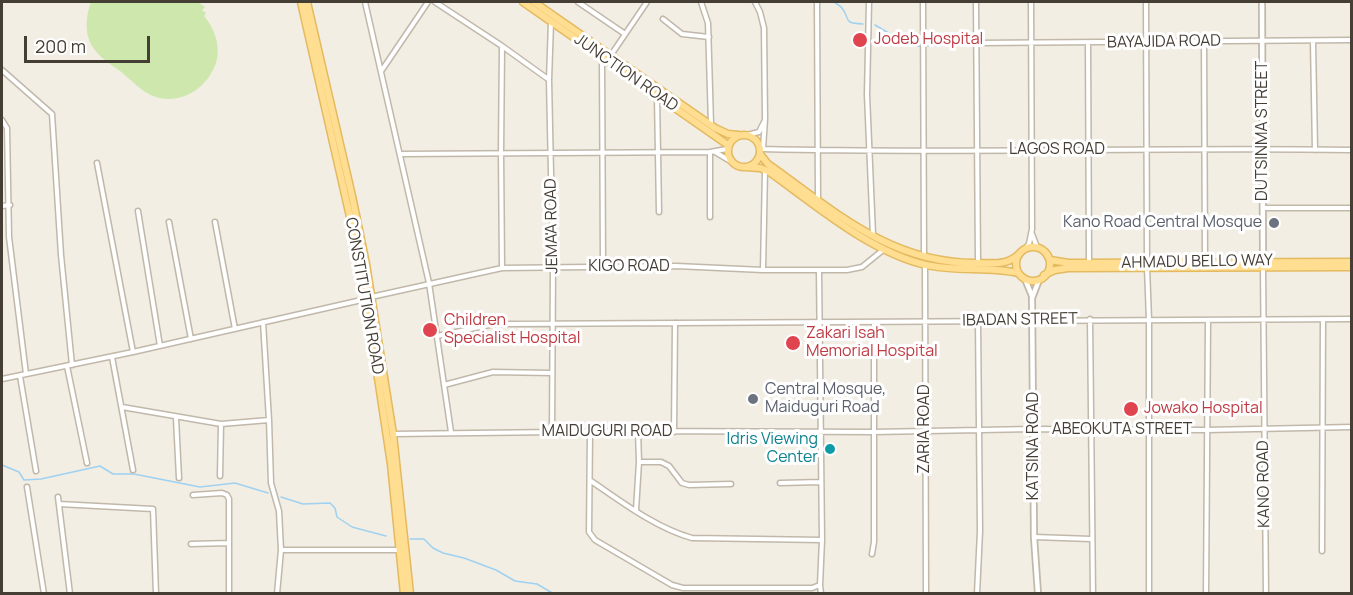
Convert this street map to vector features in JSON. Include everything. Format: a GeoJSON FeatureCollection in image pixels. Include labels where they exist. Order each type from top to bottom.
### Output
{"type":"FeatureCollection","features":[{"type":"Feature","properties":{"kind":"main road","name":"CONSTITUTION ROAD"},"geometry":{"type":"LineString","coordinates":[[301,2],[315,50]]}},
{"type":"Feature","properties":{"kind":"main road","name":"CONSTITUTION ROAD"},"geometry":{"type":"LineString","coordinates":[[307,2],[315,50],[369,298],[393,434],[402,541],[410,594]]}},
{"type":"Feature","properties":{"kind":"main road","name":"JUNCTION ROAD"},"geometry":{"type":"LineString","coordinates":[[523,2],[728,147]]}},
{"type":"Feature","properties":{"kind":"main road","name":"JUNCTION ROAD"},"geometry":{"type":"LineString","coordinates":[[534,2],[711,125],[728,134],[739,135]]}},
{"type":"Feature","properties":{"kind":"main road"},"geometry":{"type":"LineString","coordinates":[[739,135],[747,135],[757,141],[765,161],[818,200],[873,237],[925,261],[1004,263],[1033,247],[1044,252],[1049,268],[1042,277],[1025,279],[1018,273],[1005,269],[951,269],[884,249],[866,240],[765,170],[735,165],[728,147],[731,140],[739,135]]}},
{"type":"Feature","properties":{"kind":"main road"},"geometry":{"type":"LineString","coordinates":[[745,167],[754,163],[761,152]]}},
{"type":"Feature","properties":{"kind":"main road"},"geometry":{"type":"LineString","coordinates":[[1018,273],[1016,263],[1022,252]]}},
{"type":"Feature","properties":{"kind":"main road","name":"AHMADU BELLO WAY"},"geometry":{"type":"LineString","coordinates":[[1044,252],[1050,261],[1055,262],[1147,265],[1352,262]]}},
{"type":"Feature","properties":{"kind":"main road","name":"AHMADU BELLO WAY"},"geometry":{"type":"LineString","coordinates":[[1042,277],[1054,270],[1068,268],[1205,262],[1352,267]]}},
{"type":"Feature","properties":{"kind":"main road","name":"CONSTITUTION ROAD"},"geometry":{"type":"LineString","coordinates":[[369,298],[401,531]]}},
{"type":"Feature","properties":{"kind":"main road","name":"CONSTITUTION ROAD"},"geometry":{"type":"LineString","coordinates":[[402,541],[400,550],[404,594]]}},
{"type":"Feature","properties":{"kind":"street"},"geometry":{"type":"LineString","coordinates":[[365,2],[429,283],[451,432]]}},
{"type":"Feature","properties":{"kind":"street"},"geometry":{"type":"LineString","coordinates":[[381,71],[428,2]]}},
{"type":"Feature","properties":{"kind":"street"},"geometry":{"type":"LineString","coordinates":[[435,2],[549,80]]}},
{"type":"Feature","properties":{"kind":"street"},"geometry":{"type":"LineString","coordinates":[[578,2],[625,34]]}},
{"type":"Feature","properties":{"kind":"street"},"geometry":{"type":"LineString","coordinates":[[611,55],[647,2]]}},
{"type":"Feature","properties":{"kind":"street"},"geometry":{"type":"LineString","coordinates":[[701,2],[708,16],[711,125]]}},
{"type":"Feature","properties":{"kind":"street"},"geometry":{"type":"LineString","coordinates":[[755,2],[764,28],[765,119],[761,152]]}},
{"type":"Feature","properties":{"kind":"street"},"geometry":{"type":"LineString","coordinates":[[817,2],[818,200]]}},
{"type":"Feature","properties":{"kind":"street"},"geometry":{"type":"LineString","coordinates":[[869,2],[867,95],[873,237]]}},
{"type":"Feature","properties":{"kind":"street","name":"ZARIA ROAD"},"geometry":{"type":"LineString","coordinates":[[923,2],[926,594]]}},
{"type":"Feature","properties":{"kind":"street"},"geometry":{"type":"LineString","coordinates":[[975,2],[978,263]]}},
{"type":"Feature","properties":{"kind":"street"},"geometry":{"type":"LineString","coordinates":[[1022,252],[1029,244],[1032,229],[1031,2]]}},
{"type":"Feature","properties":{"kind":"street"},"geometry":{"type":"LineString","coordinates":[[1146,2],[1150,429],[1149,594]]}},
{"type":"Feature","properties":{"kind":"street","name":"DUTSINMA STREET"},"geometry":{"type":"LineString","coordinates":[[1262,2],[1263,264]]}},
{"type":"Feature","properties":{"kind":"street"},"geometry":{"type":"LineString","coordinates":[[663,20],[682,34],[709,37]]}},
{"type":"Feature","properties":{"kind":"street","name":"JEMA'A ROAD"},"geometry":{"type":"LineString","coordinates":[[551,21],[549,80],[554,267],[552,432]]}},
{"type":"Feature","properties":{"kind":"street"},"geometry":{"type":"LineString","coordinates":[[1204,40],[1205,262]]}},
{"type":"Feature","properties":{"kind":"street","name":"BAYAJIDA ROAD"},"geometry":{"type":"LineString","coordinates":[[977,43],[1352,40]]}},
{"type":"Feature","properties":{"kind":"street"},"geometry":{"type":"LineString","coordinates":[[1313,41],[1315,150]]}},
{"type":"Feature","properties":{"kind":"street"},"geometry":{"type":"LineString","coordinates":[[1088,43],[1089,263]]}},
{"type":"Feature","properties":{"kind":"street"},"geometry":{"type":"LineString","coordinates":[[502,46],[502,268]]}},
{"type":"Feature","properties":{"kind":"street"},"geometry":{"type":"LineString","coordinates":[[602,56],[603,266]]}},
{"type":"Feature","properties":{"kind":"street"},"geometry":{"type":"LineString","coordinates":[[2,70],[52,114],[70,365],[87,463]]}},
{"type":"Feature","properties":{"kind":"street"},"geometry":{"type":"LineString","coordinates":[[657,95],[659,212]]}},
{"type":"Feature","properties":{"kind":"street"},"geometry":{"type":"LineString","coordinates":[[747,135],[759,132],[765,119]]}},
{"type":"Feature","properties":{"kind":"street"},"geometry":{"type":"LineString","coordinates":[[2,120],[7,128],[9,237],[26,374]]}},
{"type":"Feature","properties":{"kind":"street"},"geometry":{"type":"LineString","coordinates":[[400,154],[712,152],[728,147]]}},
{"type":"Feature","properties":{"kind":"street","name":"LAGOS ROAD"},"geometry":{"type":"LineString","coordinates":[[761,152],[1352,150]]}},
{"type":"Feature","properties":{"kind":"street"},"geometry":{"type":"LineString","coordinates":[[712,152],[732,162]]}},
{"type":"Feature","properties":{"kind":"street"},"geometry":{"type":"LineString","coordinates":[[710,217],[712,152]]}},
{"type":"Feature","properties":{"kind":"street"},"geometry":{"type":"LineString","coordinates":[[97,163],[133,352]]}},
{"type":"Feature","properties":{"kind":"street"},"geometry":{"type":"LineString","coordinates":[[763,270],[765,170]]}},
{"type":"Feature","properties":{"kind":"street"},"geometry":{"type":"LineString","coordinates":[[2,206],[10,205]]}},
{"type":"Feature","properties":{"kind":"street"},"geometry":{"type":"LineString","coordinates":[[1264,208],[1352,208]]}},
{"type":"Feature","properties":{"kind":"street"},"geometry":{"type":"LineString","coordinates":[[138,212],[160,346]]}},
{"type":"Feature","properties":{"kind":"street"},"geometry":{"type":"LineString","coordinates":[[169,222],[191,339]]}},
{"type":"Feature","properties":{"kind":"street"},"geometry":{"type":"LineString","coordinates":[[215,222],[235,329]]}},
{"type":"Feature","properties":{"kind":"street"},"geometry":{"type":"LineString","coordinates":[[1032,229],[1035,242],[1044,252]]}},
{"type":"Feature","properties":{"kind":"street","name":"KIGO ROAD"},"geometry":{"type":"LineString","coordinates":[[2,379],[112,357],[502,268],[676,266],[763,270],[847,270],[862,267],[884,249]]}},
{"type":"Feature","properties":{"kind":"street","name":"KANO ROAD"},"geometry":{"type":"LineString","coordinates":[[1263,264],[1266,594]]}},
{"type":"Feature","properties":{"kind":"street"},"geometry":{"type":"LineString","coordinates":[[819,271],[821,594]]}},
{"type":"Feature","properties":{"kind":"street","name":"KATSINA ROAD"},"geometry":{"type":"LineString","coordinates":[[1032,298],[1042,277]]}},
{"type":"Feature","properties":{"kind":"street","name":"KATSINA ROAD"},"geometry":{"type":"LineString","coordinates":[[1025,279],[1032,298],[1034,537],[1038,594]]}},
{"type":"Feature","properties":{"kind":"street"},"geometry":{"type":"LineString","coordinates":[[1090,319],[1093,594]]}},
{"type":"Feature","properties":{"kind":"street"},"geometry":{"type":"LineString","coordinates":[[1322,551],[1323,319]]}},
{"type":"Feature","properties":{"kind":"street","name":"IBADAN STREET"},"geometry":{"type":"LineString","coordinates":[[437,336],[494,324],[1352,319]]}},
{"type":"Feature","properties":{"kind":"street"},"geometry":{"type":"LineString","coordinates":[[1206,594],[1208,321]]}},
{"type":"Feature","properties":{"kind":"street"},"geometry":{"type":"LineString","coordinates":[[263,322],[271,483],[279,511],[281,550],[277,594]]}},
{"type":"Feature","properties":{"kind":"street"},"geometry":{"type":"LineString","coordinates":[[872,554],[874,542],[874,322]]}},
{"type":"Feature","properties":{"kind":"street"},"geometry":{"type":"LineString","coordinates":[[977,594],[980,531],[978,322]]}},
{"type":"Feature","properties":{"kind":"street"},"geometry":{"type":"LineString","coordinates":[[674,432],[675,323]]}},
{"type":"Feature","properties":{"kind":"street"},"geometry":{"type":"LineString","coordinates":[[112,357],[133,470]]}},
{"type":"Feature","properties":{"kind":"street"},"geometry":{"type":"LineString","coordinates":[[444,385],[499,372],[552,373]]}},
{"type":"Feature","properties":{"kind":"street"},"geometry":{"type":"LineString","coordinates":[[20,376],[36,471]]}},
{"type":"Feature","properties":{"kind":"street"},"geometry":{"type":"LineString","coordinates":[[122,407],[220,424],[269,420]]}},
{"type":"Feature","properties":{"kind":"street"},"geometry":{"type":"LineString","coordinates":[[176,418],[179,478]]}},
{"type":"Feature","properties":{"kind":"street"},"geometry":{"type":"LineString","coordinates":[[220,424],[220,476]]}},
{"type":"Feature","properties":{"kind":"street","name":"ABEOKUTA STREET"},"geometry":{"type":"LineString","coordinates":[[821,431],[925,432],[1034,429],[1090,431],[1352,427]]}},
{"type":"Feature","properties":{"kind":"street"},"geometry":{"type":"LineString","coordinates":[[636,511],[638,431]]}},
{"type":"Feature","properties":{"kind":"street","name":"MAIDUGURI ROAD"},"geometry":{"type":"LineString","coordinates":[[393,434],[821,431]]}},
{"type":"Feature","properties":{"kind":"street"},"geometry":{"type":"LineString","coordinates":[[590,433],[589,532],[591,537],[672,585],[696,588],[812,588],[820,584]]}},
{"type":"Feature","properties":{"kind":"street"},"geometry":{"type":"LineString","coordinates":[[639,462],[661,462],[669,466],[682,483],[689,485],[731,484]]}},
{"type":"Feature","properties":{"kind":"street"},"geometry":{"type":"LineString","coordinates":[[590,481],[636,511],[692,538],[822,540]]}},
{"type":"Feature","properties":{"kind":"street"},"geometry":{"type":"LineString","coordinates":[[780,483],[821,482]]}},
{"type":"Feature","properties":{"kind":"street"},"geometry":{"type":"LineString","coordinates":[[27,487],[44,594]]}},
{"type":"Feature","properties":{"kind":"street"},"geometry":{"type":"LineString","coordinates":[[193,495],[222,493],[229,499],[229,594]]}},
{"type":"Feature","properties":{"kind":"street"},"geometry":{"type":"LineString","coordinates":[[58,497],[70,594]]}},
{"type":"Feature","properties":{"kind":"street"},"geometry":{"type":"LineString","coordinates":[[59,504],[153,509],[156,594]]}},
{"type":"Feature","properties":{"kind":"street"},"geometry":{"type":"LineString","coordinates":[[1034,537],[1091,539]]}},
{"type":"Feature","properties":{"kind":"street"},"geometry":{"type":"LineString","coordinates":[[191,544],[229,543]]}},
{"type":"Feature","properties":{"kind":"street"},"geometry":{"type":"LineString","coordinates":[[281,550],[400,550]]}},
{"type":"Feature","properties":{"kind":"green space"},"geometry":{"type":"Polygon","coordinates":[[[91,2],[198,2],[205,7],[202,10],[206,13],[204,16],[214,32],[217,45],[216,63],[212,72],[199,88],[182,97],[163,99],[149,94],[105,60],[92,46],[89,41],[87,24],[91,2]]]}},
{"type":"Feature","properties":{"kind":"waterway"},"geometry":{"type":"LineString","coordinates":[[834,2],[842,8],[850,22],[863,24]]}},
{"type":"Feature","properties":{"kind":"waterway"},"geometry":{"type":"LineString","coordinates":[[875,25],[892,35],[897,42],[913,46],[940,46]]}},
{"type":"Feature","properties":{"kind":"waterway"},"geometry":{"type":"LineString","coordinates":[[2,465],[19,472],[24,480],[41,479],[100,466],[113,474],[134,474],[200,487],[235,483],[268,493]]}},
{"type":"Feature","properties":{"kind":"waterway"},"geometry":{"type":"LineString","coordinates":[[281,497],[303,504],[330,503],[335,508],[337,517],[352,527],[386,536]]}},
{"type":"Feature","properties":{"kind":"waterway"},"geometry":{"type":"LineString","coordinates":[[410,539],[424,539],[433,548],[443,553],[496,570],[515,581],[537,584],[554,594]]}},
{"type":"Feature","properties":{"kind":"place","name":"Jodeb Hospital"},"geometry":{"type":"Point","coordinates":[860,40]}},
{"type":"Feature","properties":{"kind":"place","name":"Kano Road Central Mosque"},"geometry":{"type":"Point","coordinates":[1274,223]}},
{"type":"Feature","properties":{"kind":"place","name":"Children Specialist Hospital"},"geometry":{"type":"Point","coordinates":[430,330]}},
{"type":"Feature","properties":{"kind":"place","name":"Zakari Isah Memorial Hospital"},"geometry":{"type":"Point","coordinates":[793,343]}},
{"type":"Feature","properties":{"kind":"place","name":"Central Mosque, Maiduguri Road"},"geometry":{"type":"Point","coordinates":[753,399]}},
{"type":"Feature","properties":{"kind":"place","name":"Jowako Hospital"},"geometry":{"type":"Point","coordinates":[1131,409]}},
{"type":"Feature","properties":{"kind":"place","name":"Idris Viewing Center"},"geometry":{"type":"Point","coordinates":[830,449]}}]}
